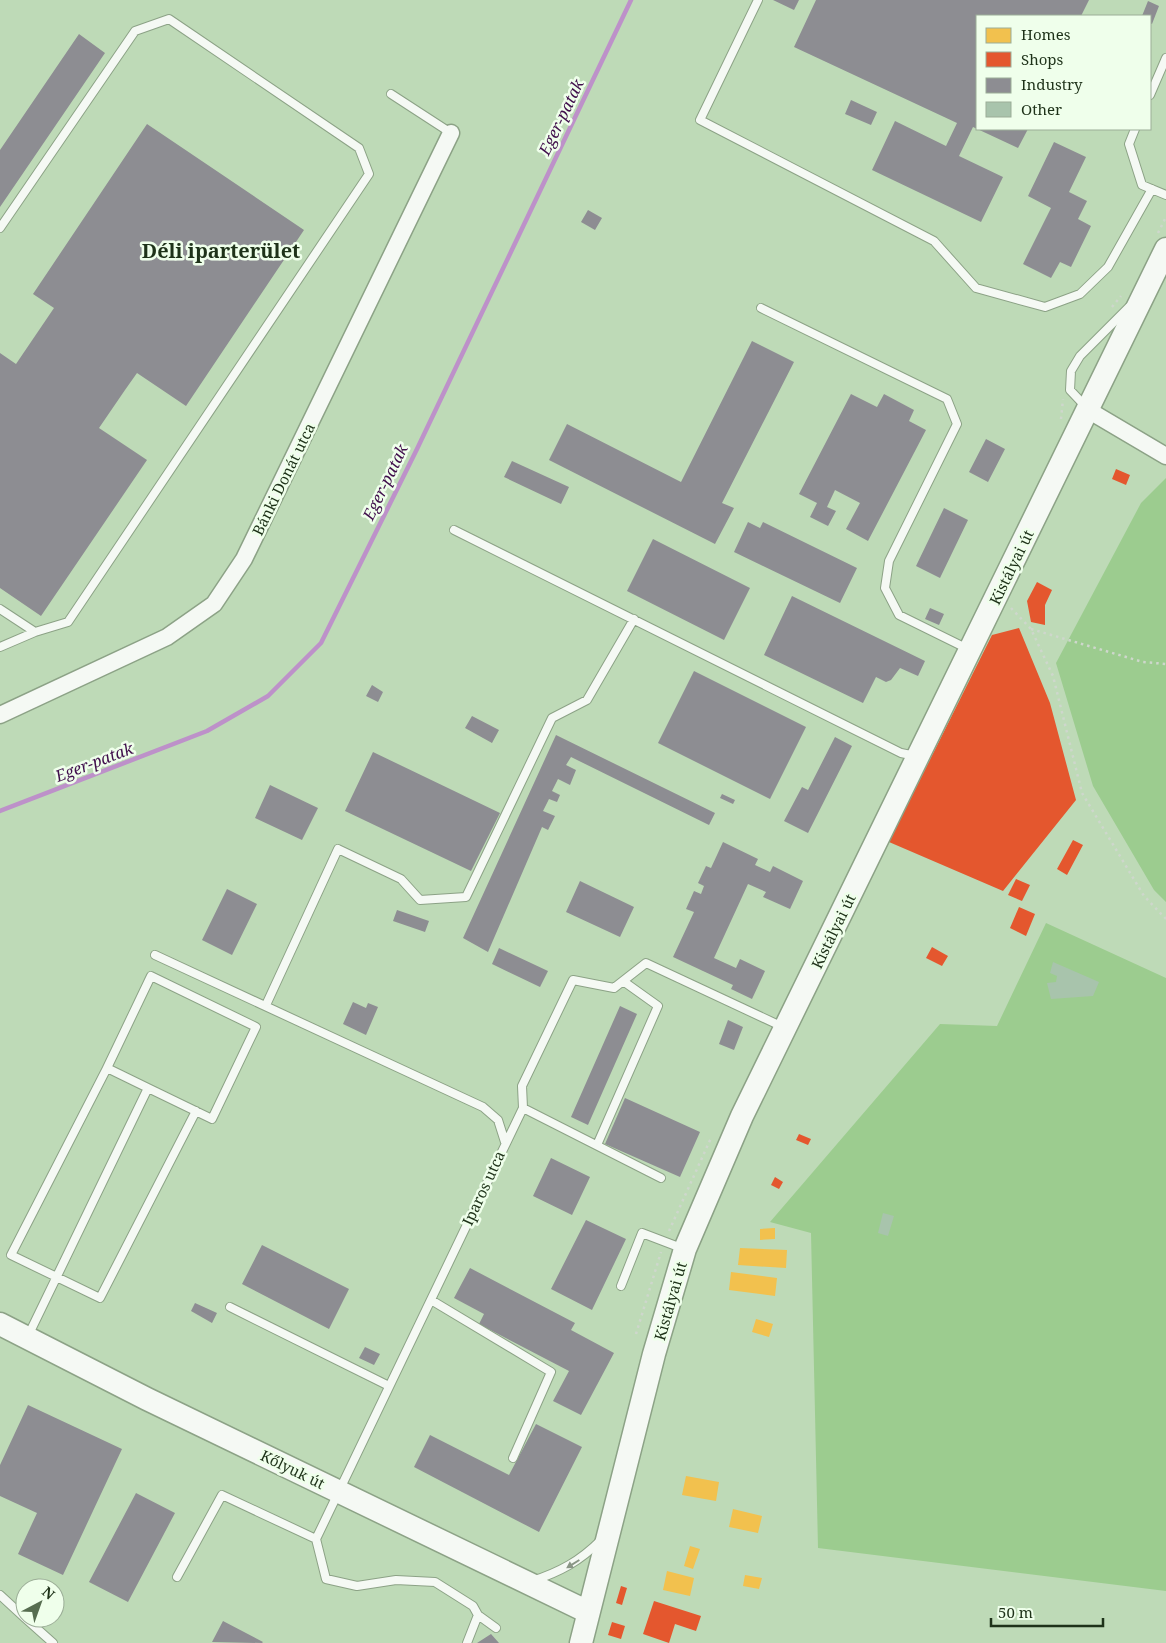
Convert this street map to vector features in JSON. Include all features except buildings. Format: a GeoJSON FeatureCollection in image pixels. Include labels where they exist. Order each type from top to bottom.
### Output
{"type":"FeatureCollection","features":[{"type":"Feature","properties":{"kind":"main road","name":"Kistályai út"},"geometry":{"type":"LineString","coordinates":[[581,1643],[654,1354],[685,1249],[742,1116],[1166,249]]}},
{"type":"Feature","properties":{"kind":"main road","name":"Kőlyuk út"},"geometry":{"type":"LineString","coordinates":[[0,1324],[147,1398],[588,1612]]}},
{"type":"Feature","properties":{"kind":"street","name":"Bánki Donát utca"},"geometry":{"type":"LineString","coordinates":[[0,715],[167,637],[214,604],[244,559],[452,133]]}},
{"type":"Feature","properties":{"kind":"street"},"geometry":{"type":"LineString","coordinates":[[1088,410],[1166,456]]}},
{"type":"Feature","properties":{"kind":"lane"},"geometry":{"type":"LineString","coordinates":[[758,0],[700,120],[934,241],[976,288],[1045,307],[1080,294],[1108,267],[1152,189]]}},
{"type":"Feature","properties":{"kind":"lane"},"geometry":{"type":"LineString","coordinates":[[0,228],[135,31],[169,19],[359,148],[369,174],[68,622],[35,632],[0,647]]}},
{"type":"Feature","properties":{"kind":"lane"},"geometry":{"type":"LineString","coordinates":[[1151,93],[1166,58]]}},
{"type":"Feature","properties":{"kind":"lane"},"geometry":{"type":"LineString","coordinates":[[391,94],[452,133]]}},
{"type":"Feature","properties":{"kind":"lane"},"geometry":{"type":"LineString","coordinates":[[1135,130],[1128,144],[1142,184],[1166,195]]}},
{"type":"Feature","properties":{"kind":"lane"},"geometry":{"type":"LineString","coordinates":[[1088,410],[1070,390],[1071,370],[1080,356],[1102,332],[1145,292]]}},
{"type":"Feature","properties":{"kind":"lane"},"geometry":{"type":"LineString","coordinates":[[761,308],[947,399],[957,424],[889,561],[885,588],[899,616],[970,650]]}},
{"type":"Feature","properties":{"kind":"lane"},"geometry":{"type":"LineString","coordinates":[[454,530],[901,753],[918,757]]}},
{"type":"Feature","properties":{"kind":"lane"},"geometry":{"type":"LineString","coordinates":[[0,609],[35,632]]}},
{"type":"Feature","properties":{"kind":"lane"},"geometry":{"type":"LineString","coordinates":[[266,1005],[338,848],[401,878],[420,900],[466,897],[552,718],[587,700],[634,619]]}},
{"type":"Feature","properties":{"kind":"lane","name":"Iparos utca"},"geometry":{"type":"LineString","coordinates":[[155,955],[483,1107],[498,1120],[505,1142],[316,1539]]}},
{"type":"Feature","properties":{"kind":"lane"},"geometry":{"type":"LineString","coordinates":[[505,1142],[523,1108],[522,1086],[573,980],[614,988],[646,963],[785,1028]]}},
{"type":"Feature","properties":{"kind":"lane"},"geometry":{"type":"LineString","coordinates":[[107,1068],[196,1111],[212,1119],[256,1027],[151,976],[107,1068],[12,1255],[100,1298],[196,1111]]}},
{"type":"Feature","properties":{"kind":"lane"},"geometry":{"type":"LineString","coordinates":[[597,1145],[658,1006],[623,981]]}},
{"type":"Feature","properties":{"kind":"lane"},"geometry":{"type":"LineString","coordinates":[[27,1338],[148,1088]]}},
{"type":"Feature","properties":{"kind":"lane"},"geometry":{"type":"LineString","coordinates":[[523,1108],[661,1178]]}},
{"type":"Feature","properties":{"kind":"lane"},"geometry":{"type":"LineString","coordinates":[[621,1286],[642,1233],[685,1249]]}},
{"type":"Feature","properties":{"kind":"lane"},"geometry":{"type":"LineString","coordinates":[[431,1300],[551,1372],[513,1458]]}},
{"type":"Feature","properties":{"kind":"lane"},"geometry":{"type":"LineString","coordinates":[[230,1307],[389,1386]]}},
{"type":"Feature","properties":{"kind":"lane"},"geometry":{"type":"LineString","coordinates":[[178,1577],[222,1495],[316,1539],[326,1579],[356,1586],[396,1580],[435,1582],[473,1606],[478,1615],[496,1628]]}},
{"type":"Feature","properties":{"kind":"lane"},"geometry":{"type":"LineString","coordinates":[[526,1582],[568,1567],[584,1556],[609,1532]]}},
{"type":"Feature","properties":{"kind":"lane"},"geometry":{"type":"LineString","coordinates":[[0,1595],[15,1609]]}},
{"type":"Feature","properties":{"kind":"lane"},"geometry":{"type":"LineString","coordinates":[[467,1643],[478,1615]]}},
{"type":"Feature","properties":{"kind":"lane"},"geometry":{"type":"LineString","coordinates":[[36,1628],[53,1643]]}},
{"type":"Feature","properties":{"kind":"path"},"geometry":{"type":"LineString","coordinates":[[998,594],[1031,629],[1053,676],[1082,793],[1144,896],[1166,919]]}},
{"type":"Feature","properties":{"kind":"path"},"geometry":{"type":"LineString","coordinates":[[1031,629],[1143,662],[1166,664]]}},
{"type":"Feature","properties":{"kind":"green space"},"geometry":{"type":"Polygon","coordinates":[[[1166,478],[1166,902],[1154,890],[1093,786],[1056,663],[1141,503],[1166,478]]]}},
{"type":"Feature","properties":{"kind":"green space"},"geometry":{"type":"Polygon","coordinates":[[[1046,923],[1166,978],[1166,1591],[818,1548],[811,1233],[770,1222],[940,1024],[997,1026],[1046,923]]]}},
{"type":"Feature","properties":{"kind":"waterway","name":"Eger-patak"},"geometry":{"type":"LineString","coordinates":[[0,811],[207,731],[268,696],[321,643],[417,449],[631,0]]}},
{"type":"Feature","properties":{"kind":"district","name":"Déli iparterület"},"geometry":{"type":"Point","coordinates":[221,250]}}]}
